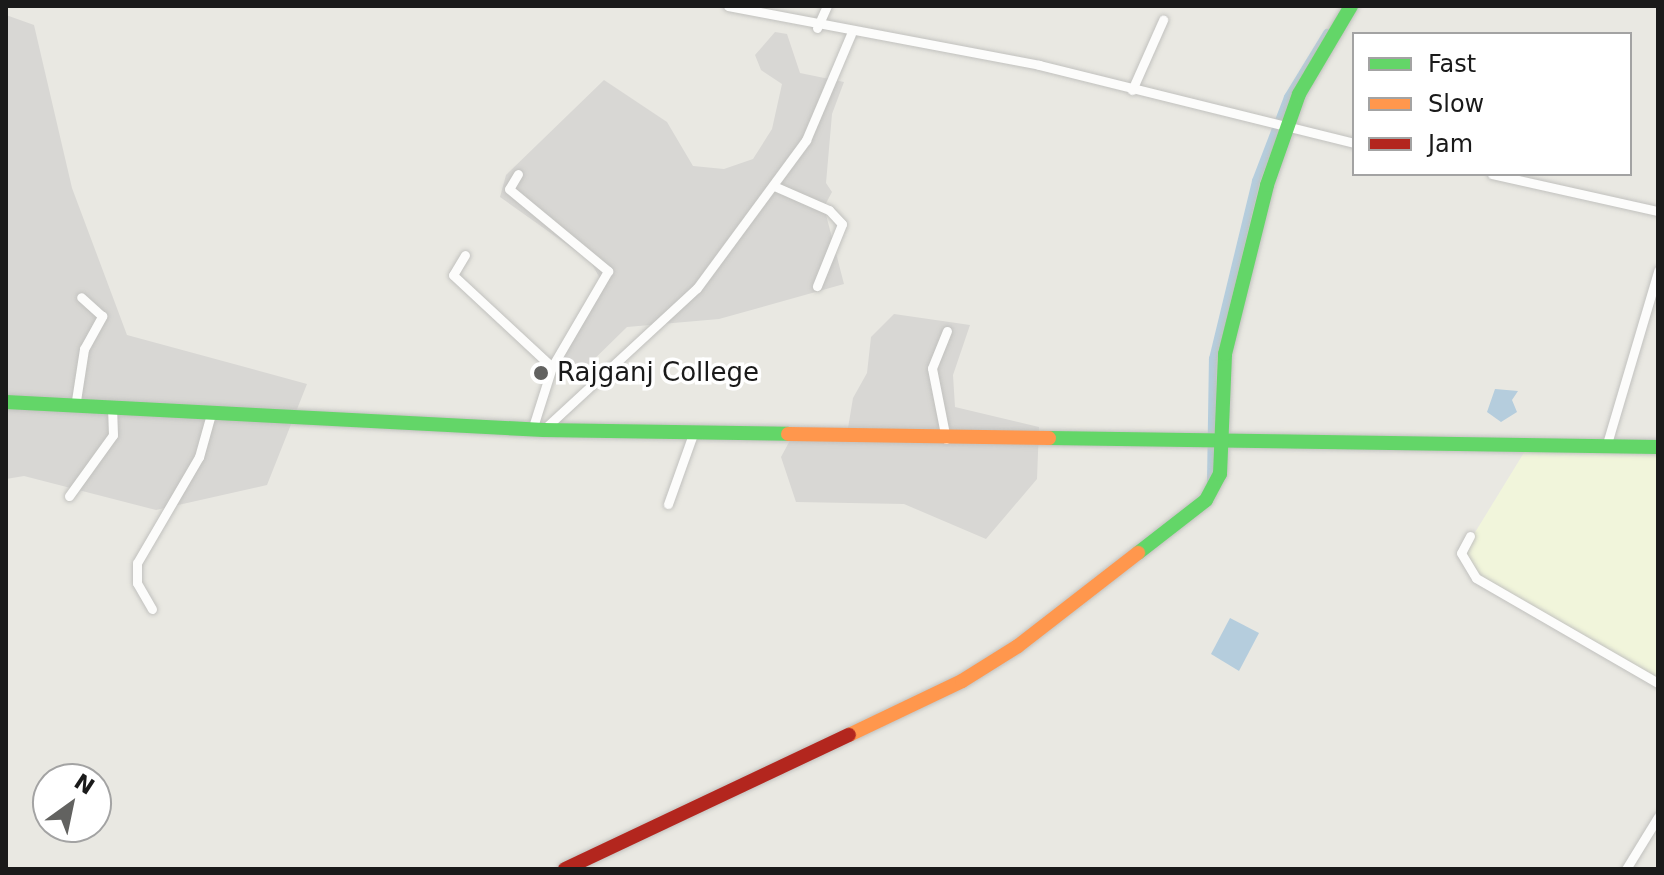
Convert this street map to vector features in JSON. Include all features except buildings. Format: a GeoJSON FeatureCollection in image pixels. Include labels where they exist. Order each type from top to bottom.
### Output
{"type":"FeatureCollection","features":[{"type":"Feature","properties":{"kind":"street"},"geometry":{"type":"LineString","coordinates":[[728,6],[817,28],[1039,65],[1279,127],[1352,143]]}},
{"type":"Feature","properties":{"kind":"street"},"geometry":{"type":"LineString","coordinates":[[817,28],[827,6]]}},
{"type":"Feature","properties":{"kind":"street"},"geometry":{"type":"LineString","coordinates":[[565,869],[962,681],[1018,646],[1206,500],[1216,485],[1225,354],[1279,127],[1351,6]]}},
{"type":"Feature","properties":{"kind":"street"},"geometry":{"type":"LineString","coordinates":[[1132,90],[1163,20]]}},
{"type":"Feature","properties":{"kind":"street"},"geometry":{"type":"LineString","coordinates":[[538,430],[680,307],[774,186],[818,120],[851,34]]}},
{"type":"Feature","properties":{"kind":"street"},"geometry":{"type":"LineString","coordinates":[[518,174],[509,189],[608,271],[552,367],[538,430]]}},
{"type":"Feature","properties":{"kind":"street"},"geometry":{"type":"LineString","coordinates":[[1501,176],[1658,211]]}},
{"type":"Feature","properties":{"kind":"street"},"geometry":{"type":"LineString","coordinates":[[774,186],[829,210],[842,224],[817,286]]}},
{"type":"Feature","properties":{"kind":"street"},"geometry":{"type":"LineString","coordinates":[[465,255],[453,275],[552,367]]}},
{"type":"Feature","properties":{"kind":"street"},"geometry":{"type":"LineString","coordinates":[[1606,447],[1658,271]]}},
{"type":"Feature","properties":{"kind":"street"},"geometry":{"type":"LineString","coordinates":[[75,407],[84,349],[102,316],[81,297]]}},
{"type":"Feature","properties":{"kind":"street"},"geometry":{"type":"LineString","coordinates":[[947,331],[932,368],[947,440]]}},
{"type":"Feature","properties":{"kind":"street"},"geometry":{"type":"LineString","coordinates":[[6,402],[538,430],[947,440],[1218,440],[1658,447]]}},
{"type":"Feature","properties":{"kind":"street"},"geometry":{"type":"LineString","coordinates":[[69,496],[113,435],[112,409]]}},
{"type":"Feature","properties":{"kind":"street"},"geometry":{"type":"LineString","coordinates":[[152,609],[137,583],[137,563],[199,457],[211,414]]}},
{"type":"Feature","properties":{"kind":"street"},"geometry":{"type":"LineString","coordinates":[[668,504],[693,434]]}},
{"type":"Feature","properties":{"kind":"street"},"geometry":{"type":"LineString","coordinates":[[1470,536],[1461,553],[1476,578],[1658,683]]}},
{"type":"Feature","properties":{"kind":"street"},"geometry":{"type":"LineString","coordinates":[[1626,869],[1658,817]]}},
{"type":"Feature","properties":{"kind":"shaded area"},"geometry":{"type":"Polygon","coordinates":[[[6,15],[34,25],[72,188],[127,335],[307,384],[267,485],[156,510],[24,476],[6,479],[6,15]]]}},
{"type":"Feature","properties":{"kind":"shaded area"},"geometry":{"type":"Polygon","coordinates":[[[775,32],[787,34],[800,73],[844,82],[832,114],[826,183],[832,192],[824,207],[844,284],[719,319],[627,327],[579,374],[560,352],[601,280],[590,261],[500,197],[506,175],[604,80],[667,122],[693,166],[724,169],[753,159],[772,129],[782,84],[761,70],[755,55],[775,32]]]}},
{"type":"Feature","properties":{"kind":"shaded area"},"geometry":{"type":"Polygon","coordinates":[[[894,314],[970,325],[953,375],[955,407],[1039,427],[1037,479],[986,539],[904,504],[796,502],[781,457],[795,431],[848,428],[853,398],[867,373],[871,337],[894,314]]]}},
{"type":"Feature","properties":{"kind":"shaded area"},"geometry":{"type":"Polygon","coordinates":[[[1525,451],[1658,452],[1658,678],[1478,575],[1463,552],[1525,451]]]}},
{"type":"Feature","properties":{"kind":"water"},"geometry":{"type":"Polygon","coordinates":[[[1495,389],[1518,391],[1512,400],[1517,412],[1501,422],[1487,412],[1495,389]]]}},
{"type":"Feature","properties":{"kind":"water"},"geometry":{"type":"Polygon","coordinates":[[[1230,618],[1259,633],[1239,671],[1211,654],[1230,618]]]}},
{"type":"Feature","properties":{"kind":"waterway"},"geometry":{"type":"LineString","coordinates":[[1211,482],[1213,359],[1256,181],[1288,97],[1327,33]]}},
{"type":"Feature","properties":{"kind":"traffic: fast"},"geometry":{"type":"LineString","coordinates":[[1138,553],[1206,500],[1220,474],[1225,354],[1267,185],[1299,94],[1351,6]]}},
{"type":"Feature","properties":{"kind":"traffic: fast"},"geometry":{"type":"LineString","coordinates":[[6,402],[543,430],[788,434]]}},
{"type":"Feature","properties":{"kind":"traffic: fast"},"geometry":{"type":"LineString","coordinates":[[1049,438],[1658,447]]}},
{"type":"Feature","properties":{"kind":"traffic: slow"},"geometry":{"type":"LineString","coordinates":[[788,434],[1049,438]]}},
{"type":"Feature","properties":{"kind":"traffic: slow"},"geometry":{"type":"LineString","coordinates":[[849,735],[962,681],[1018,646],[1138,553]]}},
{"type":"Feature","properties":{"kind":"traffic: jam"},"geometry":{"type":"LineString","coordinates":[[565,869],[849,735]]}},
{"type":"Feature","properties":{"kind":"place","name":"Rajganj College"},"geometry":{"type":"Point","coordinates":[541,373]}}]}
